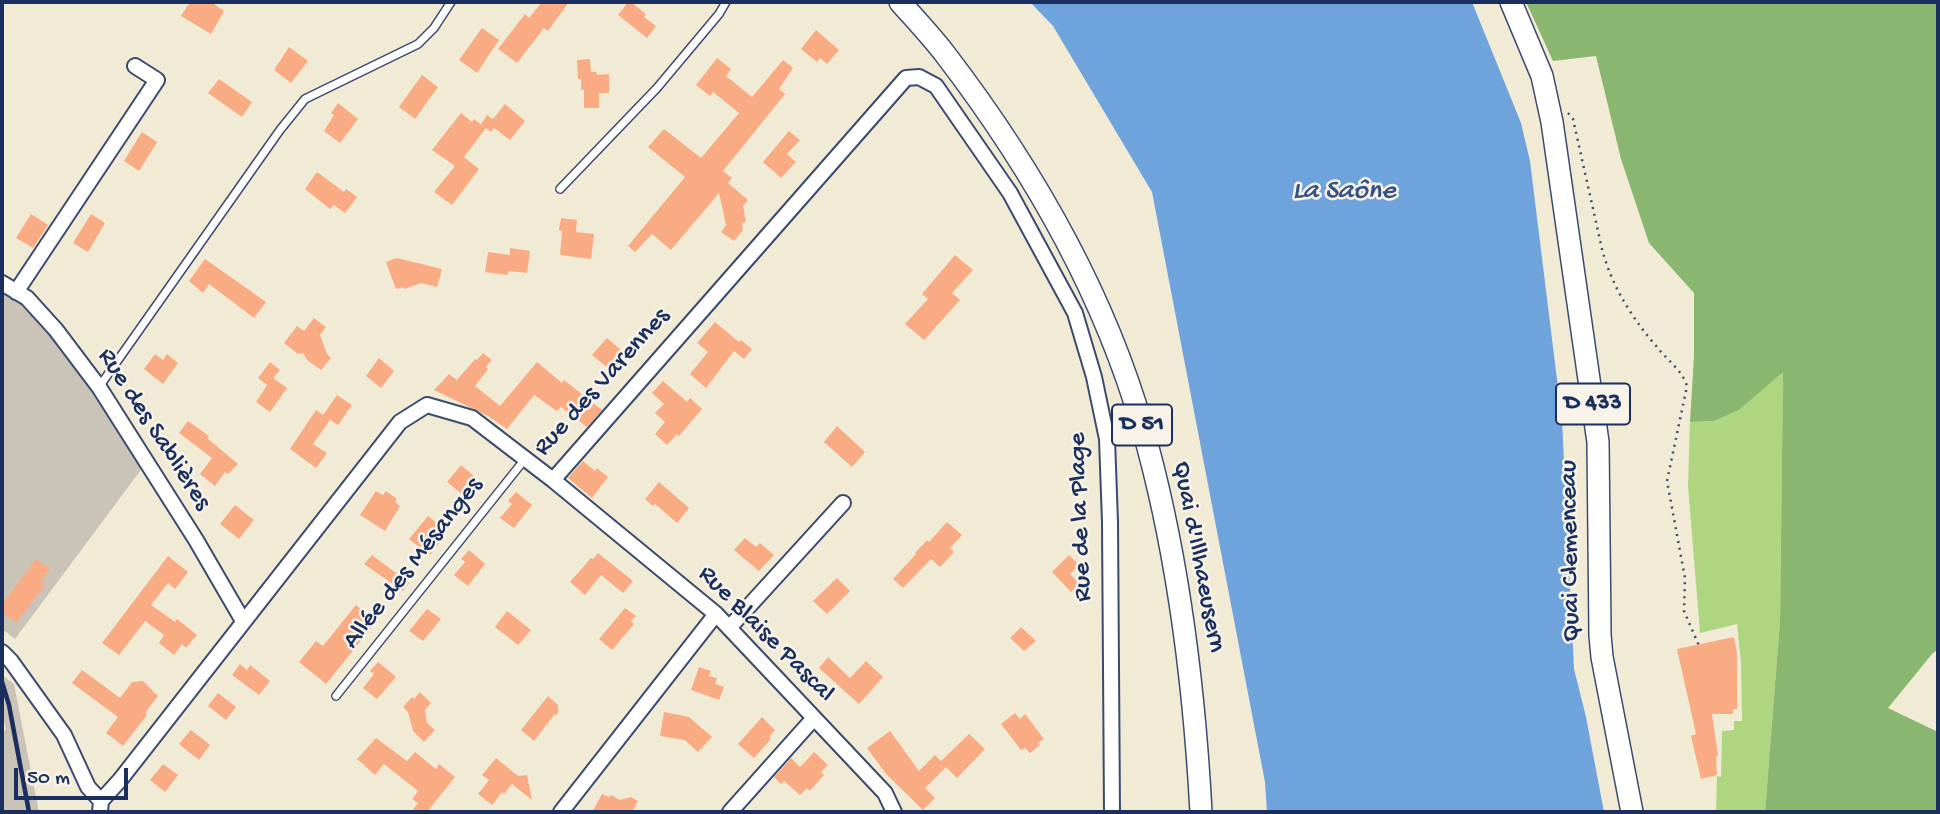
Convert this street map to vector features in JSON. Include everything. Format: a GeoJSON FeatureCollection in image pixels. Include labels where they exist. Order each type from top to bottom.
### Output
{"type":"FeatureCollection","features":[{"type":"Feature","properties":{"kind":"main road","name":"Quai d'Illhaeusern"},"geometry":{"type":"LineString","coordinates":[[900,2],[943,51],[1024,168],[1080,269],[1126,379],[1142,426],[1167,528],[1189,662],[1201,812]]}},
{"type":"Feature","properties":{"kind":"main road","name":"Quai Clemenceau"},"geometry":{"type":"LineString","coordinates":[[1511,2],[1542,76],[1549,104],[1598,442],[1602,657],[1632,812]]}},
{"type":"Feature","properties":{"kind":"street"},"geometry":{"type":"LineString","coordinates":[[16,292],[157,80],[135,66]]}},
{"type":"Feature","properties":{"kind":"street","name":"Rue de la Plage"},"geometry":{"type":"LineString","coordinates":[[906,78],[919,77],[936,86],[1010,193],[1076,313],[1094,377],[1107,439],[1112,812]]}},
{"type":"Feature","properties":{"kind":"street","name":"Rue des Varennes"},"geometry":{"type":"LineString","coordinates":[[101,807],[400,422],[427,405],[472,418],[553,480],[906,78]]}},
{"type":"Feature","properties":{"kind":"street","name":"Rue des Sablières"},"geometry":{"type":"LineString","coordinates":[[2,283],[27,298],[56,330],[99,387],[196,540],[243,621]]}},
{"type":"Feature","properties":{"kind":"street","name":"Rue Blaise Pascal"},"geometry":{"type":"LineString","coordinates":[[553,480],[716,614],[885,793],[894,812]]}},
{"type":"Feature","properties":{"kind":"street"},"geometry":{"type":"LineString","coordinates":[[729,628],[843,503]]}},
{"type":"Feature","properties":{"kind":"street"},"geometry":{"type":"LineString","coordinates":[[561,812],[716,614]]}},
{"type":"Feature","properties":{"kind":"street"},"geometry":{"type":"LineString","coordinates":[[2,652],[64,736],[88,788],[101,807]]}},
{"type":"Feature","properties":{"kind":"street"},"geometry":{"type":"LineString","coordinates":[[730,812],[814,718]]}},
{"type":"Feature","properties":{"kind":"lane"},"geometry":{"type":"LineString","coordinates":[[99,387],[280,130],[305,99],[418,44],[451,2]]}},
{"type":"Feature","properties":{"kind":"lane"},"geometry":{"type":"LineString","coordinates":[[560,189],[657,88],[726,2]]}},
{"type":"Feature","properties":{"kind":"lane","name":"Allée des Mésanges"},"geometry":{"type":"LineString","coordinates":[[336,696],[525,458]]}},
{"type":"Feature","properties":{"kind":"path"},"geometry":{"type":"LineString","coordinates":[[1549,104],[1570,114],[1573,119],[1602,249],[1615,287],[1638,323],[1681,374],[1687,386],[1667,481],[1685,578],[1684,611],[1700,648]]}},
{"type":"Feature","properties":{"kind":"shaded area"},"geometry":{"type":"Polygon","coordinates":[[[2,275],[28,292],[149,459],[15,639],[2,629],[2,275]]]}},
{"type":"Feature","properties":{"kind":"shaded area"},"geometry":{"type":"Polygon","coordinates":[[[2,675],[14,684],[39,812],[2,812],[2,734],[6,729],[2,713],[2,675]]]}},
{"type":"Feature","properties":{"kind":"green space"},"geometry":{"type":"Polygon","coordinates":[[[1526,2],[1938,2],[1938,649],[1888,708],[1938,732],[1938,812],[1765,812],[1780,621],[1783,372],[1739,410],[1714,421],[1690,422],[1694,293],[1649,243],[1621,159],[1596,56],[1553,61],[1526,2]]]}},
{"type":"Feature","properties":{"kind":"green space"},"geometry":{"type":"Polygon","coordinates":[[[1783,371],[1780,621],[1765,812],[1716,812],[1717,776],[1721,777],[1722,731],[1734,730],[1734,721],[1742,721],[1741,663],[1737,624],[1700,633],[1688,486],[1690,422],[1714,421],[1739,410],[1783,371]]]}},
{"type":"Feature","properties":{"kind":"water","name":"La Saône"},"geometry":{"type":"Polygon","coordinates":[[[1030,2],[1472,2],[1521,123],[1530,161],[1562,420],[1574,669],[1604,812],[1267,812],[1265,782],[1152,192],[1053,26],[1030,2]]]}},
{"type":"Feature","properties":{"kind":"building"},"geometry":{"type":"Polygon","coordinates":[[[190,2],[211,2],[224,11],[211,34],[181,16],[190,2]]]}},
{"type":"Feature","properties":{"kind":"building"},"geometry":{"type":"Polygon","coordinates":[[[542,2],[569,2],[548,31],[544,28],[517,63],[498,49],[525,14],[529,18],[542,2]]]}},
{"type":"Feature","properties":{"kind":"building"},"geometry":{"type":"Polygon","coordinates":[[[628,2],[646,14],[644,17],[656,26],[647,38],[618,15],[628,2]]]}},
{"type":"Feature","properties":{"kind":"building"},"geometry":{"type":"Polygon","coordinates":[[[482,28],[499,40],[477,73],[459,60],[482,28]]]}},
{"type":"Feature","properties":{"kind":"building"},"geometry":{"type":"Polygon","coordinates":[[[816,30],[839,50],[827,64],[820,58],[817,62],[801,49],[816,30]]]}},
{"type":"Feature","properties":{"kind":"building"},"geometry":{"type":"Polygon","coordinates":[[[289,47],[308,61],[291,83],[274,70],[289,47]]]}},
{"type":"Feature","properties":{"kind":"building"},"geometry":{"type":"Polygon","coordinates":[[[717,58],[731,69],[726,76],[752,97],[783,60],[793,68],[779,89],[785,94],[723,171],[732,178],[728,183],[748,200],[743,206],[746,222],[742,223],[743,230],[734,241],[721,232],[726,225],[719,193],[671,250],[652,234],[635,252],[628,246],[685,177],[648,147],[664,129],[701,158],[739,113],[713,92],[710,96],[696,85],[717,58]]]}},
{"type":"Feature","properties":{"kind":"building"},"geometry":{"type":"Polygon","coordinates":[[[590,59],[591,72],[596,72],[597,75],[609,74],[609,93],[599,93],[599,108],[584,108],[584,90],[581,90],[581,79],[578,79],[577,60],[590,59]]]}},
{"type":"Feature","properties":{"kind":"building"},"geometry":{"type":"Polygon","coordinates":[[[422,75],[438,87],[415,119],[399,107],[422,75]]]}},
{"type":"Feature","properties":{"kind":"building"},"geometry":{"type":"Polygon","coordinates":[[[219,79],[252,102],[242,117],[208,93],[219,79]]]}},
{"type":"Feature","properties":{"kind":"building"},"geometry":{"type":"Polygon","coordinates":[[[338,103],[358,119],[340,143],[324,131],[338,103]]]}},
{"type":"Feature","properties":{"kind":"building"},"geometry":{"type":"Polygon","coordinates":[[[505,104],[525,121],[510,140],[494,128],[491,132],[486,128],[464,157],[479,169],[452,205],[434,192],[455,166],[432,150],[461,113],[484,127],[481,124],[487,115],[493,119],[505,104]]]}},
{"type":"Feature","properties":{"kind":"building"},"geometry":{"type":"Polygon","coordinates":[[[789,131],[800,140],[787,154],[796,162],[781,178],[763,162],[789,131]]]}},
{"type":"Feature","properties":{"kind":"building"},"geometry":{"type":"Polygon","coordinates":[[[142,132],[157,142],[139,171],[124,161],[142,132]]]}},
{"type":"Feature","properties":{"kind":"building"},"geometry":{"type":"Polygon","coordinates":[[[317,172],[344,192],[346,189],[357,197],[345,213],[334,205],[330,209],[305,189],[317,172]]]}},
{"type":"Feature","properties":{"kind":"building"},"geometry":{"type":"Polygon","coordinates":[[[31,214],[48,225],[33,248],[16,238],[31,214]]]}},
{"type":"Feature","properties":{"kind":"building"},"geometry":{"type":"Polygon","coordinates":[[[91,214],[105,223],[88,252],[73,243],[91,214]]]}},
{"type":"Feature","properties":{"kind":"building"},"geometry":{"type":"Polygon","coordinates":[[[561,218],[577,220],[576,232],[594,234],[591,259],[560,255],[561,218]]]}},
{"type":"Feature","properties":{"kind":"building"},"geometry":{"type":"Polygon","coordinates":[[[510,248],[530,251],[527,273],[508,271],[508,275],[485,272],[488,252],[510,255],[510,248]]]}},
{"type":"Feature","properties":{"kind":"building"},"geometry":{"type":"Polygon","coordinates":[[[955,255],[973,270],[952,293],[960,300],[924,340],[905,324],[928,299],[922,294],[955,255]]]}},
{"type":"Feature","properties":{"kind":"building"},"geometry":{"type":"Polygon","coordinates":[[[397,258],[442,269],[437,287],[421,283],[396,289],[386,262],[397,258]]]}},
{"type":"Feature","properties":{"kind":"building"},"geometry":{"type":"Polygon","coordinates":[[[205,259],[266,302],[254,318],[209,284],[203,293],[189,281],[205,259]]]}},
{"type":"Feature","properties":{"kind":"building"},"geometry":{"type":"Polygon","coordinates":[[[314,318],[326,327],[320,335],[331,358],[321,370],[307,360],[303,353],[298,354],[284,343],[297,326],[304,331],[314,318]]]}},
{"type":"Feature","properties":{"kind":"building"},"geometry":{"type":"Polygon","coordinates":[[[715,322],[752,349],[744,359],[734,351],[706,388],[690,374],[708,352],[697,343],[715,322]]]}},
{"type":"Feature","properties":{"kind":"building"},"geometry":{"type":"Polygon","coordinates":[[[607,338],[629,357],[615,374],[592,355],[607,338]]]}},
{"type":"Feature","properties":{"kind":"building"},"geometry":{"type":"Polygon","coordinates":[[[483,353],[492,360],[475,386],[500,406],[537,362],[602,410],[587,427],[561,407],[557,411],[534,395],[507,429],[488,416],[434,390],[449,374],[457,380],[483,353]]]}},
{"type":"Feature","properties":{"kind":"building"},"geometry":{"type":"Polygon","coordinates":[[[155,354],[163,360],[167,354],[178,363],[163,384],[144,369],[155,354]]]}},
{"type":"Feature","properties":{"kind":"building"},"geometry":{"type":"Polygon","coordinates":[[[379,358],[394,371],[381,388],[366,376],[379,358]]]}},
{"type":"Feature","properties":{"kind":"building"},"geometry":{"type":"Polygon","coordinates":[[[270,362],[280,370],[273,378],[287,388],[270,412],[256,402],[267,385],[258,378],[270,362]]]}},
{"type":"Feature","properties":{"kind":"building"},"geometry":{"type":"Polygon","coordinates":[[[663,381],[687,402],[690,398],[702,409],[679,436],[677,434],[667,445],[655,434],[665,422],[655,413],[664,404],[652,393],[663,381]]]}},
{"type":"Feature","properties":{"kind":"building"},"geometry":{"type":"Polygon","coordinates":[[[337,395],[352,405],[338,425],[323,415],[337,395]]]}},
{"type":"Feature","properties":{"kind":"building"},"geometry":{"type":"Polygon","coordinates":[[[316,410],[330,420],[313,444],[327,453],[316,468],[290,449],[316,410]]]}},
{"type":"Feature","properties":{"kind":"building"},"geometry":{"type":"Polygon","coordinates":[[[188,421],[209,436],[207,438],[238,464],[228,474],[225,472],[215,486],[200,474],[212,458],[179,433],[188,421]]]}},
{"type":"Feature","properties":{"kind":"building"},"geometry":{"type":"Polygon","coordinates":[[[837,426],[865,452],[852,467],[824,442],[837,426]]]}},
{"type":"Feature","properties":{"kind":"building"},"geometry":{"type":"Polygon","coordinates":[[[583,461],[608,477],[592,498],[568,478],[583,461]]]}},
{"type":"Feature","properties":{"kind":"building"},"geometry":{"type":"Polygon","coordinates":[[[461,465],[475,477],[464,496],[447,482],[461,465]]]}},
{"type":"Feature","properties":{"kind":"building"},"geometry":{"type":"Polygon","coordinates":[[[659,482],[689,508],[677,523],[645,499],[659,482]]]}},
{"type":"Feature","properties":{"kind":"building"},"geometry":{"type":"Polygon","coordinates":[[[376,491],[383,495],[386,491],[397,499],[395,502],[400,506],[385,531],[360,515],[376,491]]]}},
{"type":"Feature","properties":{"kind":"building"},"geometry":{"type":"Polygon","coordinates":[[[516,492],[532,505],[514,528],[500,518],[512,504],[508,501],[516,492]]]}},
{"type":"Feature","properties":{"kind":"building"},"geometry":{"type":"Polygon","coordinates":[[[235,505],[254,520],[239,539],[220,524],[235,505]]]}},
{"type":"Feature","properties":{"kind":"building"},"geometry":{"type":"Polygon","coordinates":[[[428,516],[438,524],[435,528],[445,536],[430,555],[409,539],[428,516]]]}},
{"type":"Feature","properties":{"kind":"building"},"geometry":{"type":"Polygon","coordinates":[[[947,522],[962,535],[950,548],[954,552],[940,567],[931,559],[903,588],[893,579],[927,540],[929,542],[947,522]]]}},
{"type":"Feature","properties":{"kind":"building"},"geometry":{"type":"Polygon","coordinates":[[[745,538],[756,547],[760,543],[774,555],[759,571],[734,550],[745,538]]]}},
{"type":"Feature","properties":{"kind":"building"},"geometry":{"type":"Polygon","coordinates":[[[469,550],[485,564],[468,586],[454,575],[465,562],[461,559],[469,550]]]}},
{"type":"Feature","properties":{"kind":"building"},"geometry":{"type":"Polygon","coordinates":[[[598,553],[633,581],[623,593],[601,575],[585,595],[570,582],[598,553]]]}},
{"type":"Feature","properties":{"kind":"building"},"geometry":{"type":"Polygon","coordinates":[[[372,555],[409,583],[403,591],[364,564],[372,555]]]}},
{"type":"Feature","properties":{"kind":"building"},"geometry":{"type":"Polygon","coordinates":[[[1069,555],[1079,565],[1070,574],[1080,584],[1071,592],[1052,572],[1069,555]]]}},
{"type":"Feature","properties":{"kind":"building"},"geometry":{"type":"Polygon","coordinates":[[[168,556],[188,572],[175,589],[168,583],[151,605],[175,622],[177,619],[197,635],[186,648],[182,644],[174,655],[159,643],[164,635],[145,621],[119,655],[102,643],[168,556]]]}},
{"type":"Feature","properties":{"kind":"building"},"geometry":{"type":"Polygon","coordinates":[[[36,559],[50,569],[41,582],[45,585],[16,623],[2,612],[2,604],[36,559]]]}},
{"type":"Feature","properties":{"kind":"building"},"geometry":{"type":"Polygon","coordinates":[[[837,578],[850,591],[827,614],[813,601],[837,578]]]}},
{"type":"Feature","properties":{"kind":"building"},"geometry":{"type":"Polygon","coordinates":[[[356,605],[376,622],[326,684],[299,662],[316,641],[323,646],[356,605]]]}},
{"type":"Feature","properties":{"kind":"building"},"geometry":{"type":"Polygon","coordinates":[[[625,608],[636,616],[631,621],[634,624],[612,650],[599,639],[625,608]]]}},
{"type":"Feature","properties":{"kind":"building"},"geometry":{"type":"Polygon","coordinates":[[[427,609],[441,619],[423,641],[409,631],[427,609]]]}},
{"type":"Feature","properties":{"kind":"building"},"geometry":{"type":"Polygon","coordinates":[[[507,611],[531,630],[518,645],[495,627],[507,611]]]}},
{"type":"Feature","properties":{"kind":"building"},"geometry":{"type":"Polygon","coordinates":[[[1021,627],[1036,641],[1024,651],[1010,638],[1021,627]]]}},
{"type":"Feature","properties":{"kind":"building"},"geometry":{"type":"Polygon","coordinates":[[[1734,637],[1737,653],[1737,709],[1733,709],[1733,714],[1712,714],[1718,756],[1717,775],[1701,779],[1691,736],[1696,734],[1677,649],[1734,637]]]}},
{"type":"Feature","properties":{"kind":"building"},"geometry":{"type":"Polygon","coordinates":[[[828,657],[850,678],[866,661],[883,677],[859,704],[819,668],[828,657]]]}},
{"type":"Feature","properties":{"kind":"building"},"geometry":{"type":"Polygon","coordinates":[[[378,662],[396,677],[377,699],[363,688],[374,674],[370,671],[378,662]]]}},
{"type":"Feature","properties":{"kind":"building"},"geometry":{"type":"Polygon","coordinates":[[[240,664],[247,670],[250,665],[270,681],[259,695],[232,675],[240,664]]]}},
{"type":"Feature","properties":{"kind":"building"},"geometry":{"type":"Polygon","coordinates":[[[699,667],[711,671],[709,676],[717,678],[715,684],[724,687],[719,700],[691,690],[699,667]]]}},
{"type":"Feature","properties":{"kind":"building"},"geometry":{"type":"Polygon","coordinates":[[[82,670],[120,698],[132,682],[143,681],[158,696],[123,746],[106,733],[118,717],[72,683],[82,670]]]}},
{"type":"Feature","properties":{"kind":"building"},"geometry":{"type":"Polygon","coordinates":[[[420,692],[431,703],[425,710],[427,723],[435,730],[424,742],[413,731],[408,712],[403,707],[420,692]]]}},
{"type":"Feature","properties":{"kind":"building"},"geometry":{"type":"Polygon","coordinates":[[[218,693],[236,707],[226,720],[208,706],[218,693]]]}},
{"type":"Feature","properties":{"kind":"building"},"geometry":{"type":"Polygon","coordinates":[[[548,696],[558,705],[558,714],[554,715],[534,741],[521,730],[548,696]]]}},
{"type":"Feature","properties":{"kind":"building"},"geometry":{"type":"Polygon","coordinates":[[[664,712],[689,717],[712,737],[698,752],[685,740],[660,736],[664,712]]]}},
{"type":"Feature","properties":{"kind":"building"},"geometry":{"type":"Polygon","coordinates":[[[1015,713],[1020,719],[1025,714],[1044,739],[1030,753],[1025,748],[1021,750],[1001,724],[1015,713]]]}},
{"type":"Feature","properties":{"kind":"building"},"geometry":{"type":"Polygon","coordinates":[[[762,717],[775,730],[769,737],[771,739],[754,758],[738,744],[762,717]]]}},
{"type":"Feature","properties":{"kind":"building"},"geometry":{"type":"Polygon","coordinates":[[[191,730],[210,745],[199,760],[179,744],[191,730]]]}},
{"type":"Feature","properties":{"kind":"building"},"geometry":{"type":"Polygon","coordinates":[[[890,731],[919,771],[935,755],[941,761],[969,734],[985,749],[957,778],[946,767],[925,788],[935,798],[923,810],[887,775],[867,748],[890,731]]]}},
{"type":"Feature","properties":{"kind":"building"},"geometry":{"type":"Polygon","coordinates":[[[376,738],[407,761],[415,752],[436,769],[439,764],[455,777],[427,812],[411,812],[418,803],[412,799],[418,791],[384,764],[375,775],[357,759],[376,738]]]}},
{"type":"Feature","properties":{"kind":"building"},"geometry":{"type":"Polygon","coordinates":[[[814,752],[828,765],[821,772],[824,775],[810,791],[807,788],[800,795],[784,781],[781,784],[774,777],[791,758],[800,767],[814,752]]]}},
{"type":"Feature","properties":{"kind":"building"},"geometry":{"type":"Polygon","coordinates":[[[496,758],[518,776],[527,775],[532,800],[512,784],[492,805],[478,794],[489,780],[482,775],[496,758]]]}},
{"type":"Feature","properties":{"kind":"building"},"geometry":{"type":"Polygon","coordinates":[[[163,764],[178,775],[165,792],[150,780],[163,764]]]}},
{"type":"Feature","properties":{"kind":"building"},"geometry":{"type":"Polygon","coordinates":[[[602,794],[620,800],[631,797],[638,801],[632,812],[592,812],[602,794]]]}},
{"type":"Feature","properties":{"kind":"railway"},"geometry":{"type":"LineString","coordinates":[[2,682],[9,705],[29,812]]}}]}
